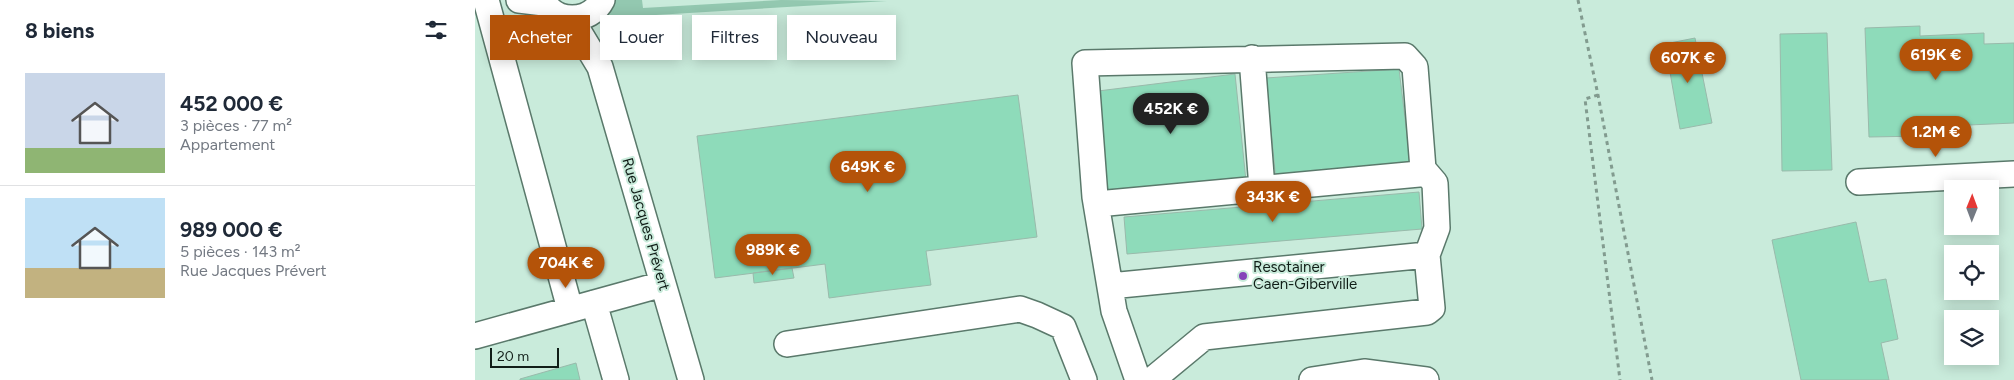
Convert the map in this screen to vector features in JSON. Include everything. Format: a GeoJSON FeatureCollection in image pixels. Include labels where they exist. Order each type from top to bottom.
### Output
{"type":"FeatureCollection","features":[{"type":"Feature","properties":{"kind":"street"},"geometry":{"type":"LineString","coordinates":[[486,0],[570,309]]}},
{"type":"Feature","properties":{"kind":"street"},"geometry":{"type":"LineString","coordinates":[[519,0],[543,2],[551,11],[559,15]]}},
{"type":"Feature","properties":{"kind":"street","name":"Rue Jacques Prévert"},"geometry":{"type":"LineString","coordinates":[[587,15],[592,13],[601,3]]}},
{"type":"Feature","properties":{"kind":"street","name":"Rue Jacques Prévert"},"geometry":{"type":"LineString","coordinates":[[600,67],[601,3]]}},
{"type":"Feature","properties":{"kind":"street","name":"Rue Jacques Prévert"},"geometry":{"type":"LineString","coordinates":[[590,50],[600,67],[691,380]]}},
{"type":"Feature","properties":{"kind":"street"},"geometry":{"type":"LineString","coordinates":[[1138,380],[1114,311],[1097,204],[1085,63],[1405,56],[1415,67],[1423,170],[1435,183],[1437,228],[1427,255],[1433,308],[1427,312],[1204,337],[1152,380]]}},
{"type":"Feature","properties":{"kind":"street"},"geometry":{"type":"LineString","coordinates":[[1251,58],[1262,188]]}},
{"type":"Feature","properties":{"kind":"street"},"geometry":{"type":"LineString","coordinates":[[1097,204],[1419,174],[1423,170]]}},
{"type":"Feature","properties":{"kind":"street"},"geometry":{"type":"LineString","coordinates":[[1859,182],[2014,174]]}},
{"type":"Feature","properties":{"kind":"street"},"geometry":{"type":"LineString","coordinates":[[1110,286],[1427,255]]}},
{"type":"Feature","properties":{"kind":"street"},"geometry":{"type":"LineString","coordinates":[[475,336],[663,284]]}},
{"type":"Feature","properties":{"kind":"street"},"geometry":{"type":"LineString","coordinates":[[594,303],[616,380]]}},
{"type":"Feature","properties":{"kind":"street"},"geometry":{"type":"LineString","coordinates":[[787,344],[1020,309],[1063,327],[1084,380]]}},
{"type":"Feature","properties":{"kind":"street"},"geometry":{"type":"LineString","coordinates":[[1312,380],[1364,372],[1426,380]]}},
{"type":"Feature","properties":{"kind":"path"},"geometry":{"type":"LineString","coordinates":[[1578,0],[1652,380]]}},
{"type":"Feature","properties":{"kind":"path"},"geometry":{"type":"LineString","coordinates":[[1598,95],[1585,99],[1621,380]]}},
{"type":"Feature","properties":{"kind":"green space"},"geometry":{"type":"Polygon","coordinates":[[[615,0],[642,0],[643,8],[781,0],[887,1],[656,15],[607,15],[608,8],[615,0]]]}},
{"type":"Feature","properties":{"kind":"building"},"geometry":{"type":"Polygon","coordinates":[[[1920,26],[1920,36],[1984,33],[1984,44],[2014,43],[2014,123],[1923,127],[1923,136],[1869,137],[1865,28],[1920,26]]]}},
{"type":"Feature","properties":{"kind":"building"},"geometry":{"type":"Polygon","coordinates":[[[1827,33],[1832,170],[1782,171],[1780,34],[1827,33]]]}},
{"type":"Feature","properties":{"kind":"building"},"geometry":{"type":"Polygon","coordinates":[[[1695,38],[1712,123],[1680,129],[1665,44],[1695,38]]]}},
{"type":"Feature","properties":{"kind":"building"},"geometry":{"type":"Polygon","coordinates":[[[1399,69],[1411,168],[1276,181],[1266,78],[1399,69]]]}},
{"type":"Feature","properties":{"kind":"building"},"geometry":{"type":"Polygon","coordinates":[[[1235,74],[1246,181],[1104,194],[1098,91],[1235,74]]]}},
{"type":"Feature","properties":{"kind":"building"},"geometry":{"type":"Polygon","coordinates":[[[1018,95],[1037,237],[926,251],[931,285],[829,298],[825,264],[715,278],[697,136],[1018,95]]]}},
{"type":"Feature","properties":{"kind":"building"},"geometry":{"type":"Polygon","coordinates":[[[1419,192],[1422,229],[1127,254],[1124,217],[1419,192]]]}},
{"type":"Feature","properties":{"kind":"building"},"geometry":{"type":"Polygon","coordinates":[[[1856,222],[1869,282],[1886,279],[1898,339],[1881,343],[1889,380],[1801,380],[1772,240],[1856,222]]]}},
{"type":"Feature","properties":{"kind":"building"},"geometry":{"type":"Polygon","coordinates":[[[792,268],[794,278],[754,283],[753,273],[792,268]]]}},
{"type":"Feature","properties":{"kind":"building"},"geometry":{"type":"Polygon","coordinates":[[[576,363],[580,380],[520,380],[520,379],[576,363]]]}},
{"type":"Feature","properties":{"kind":"place","name":"Resotainer Caen-Giberville"},"geometry":{"type":"Point","coordinates":[1243,276]}}]}
